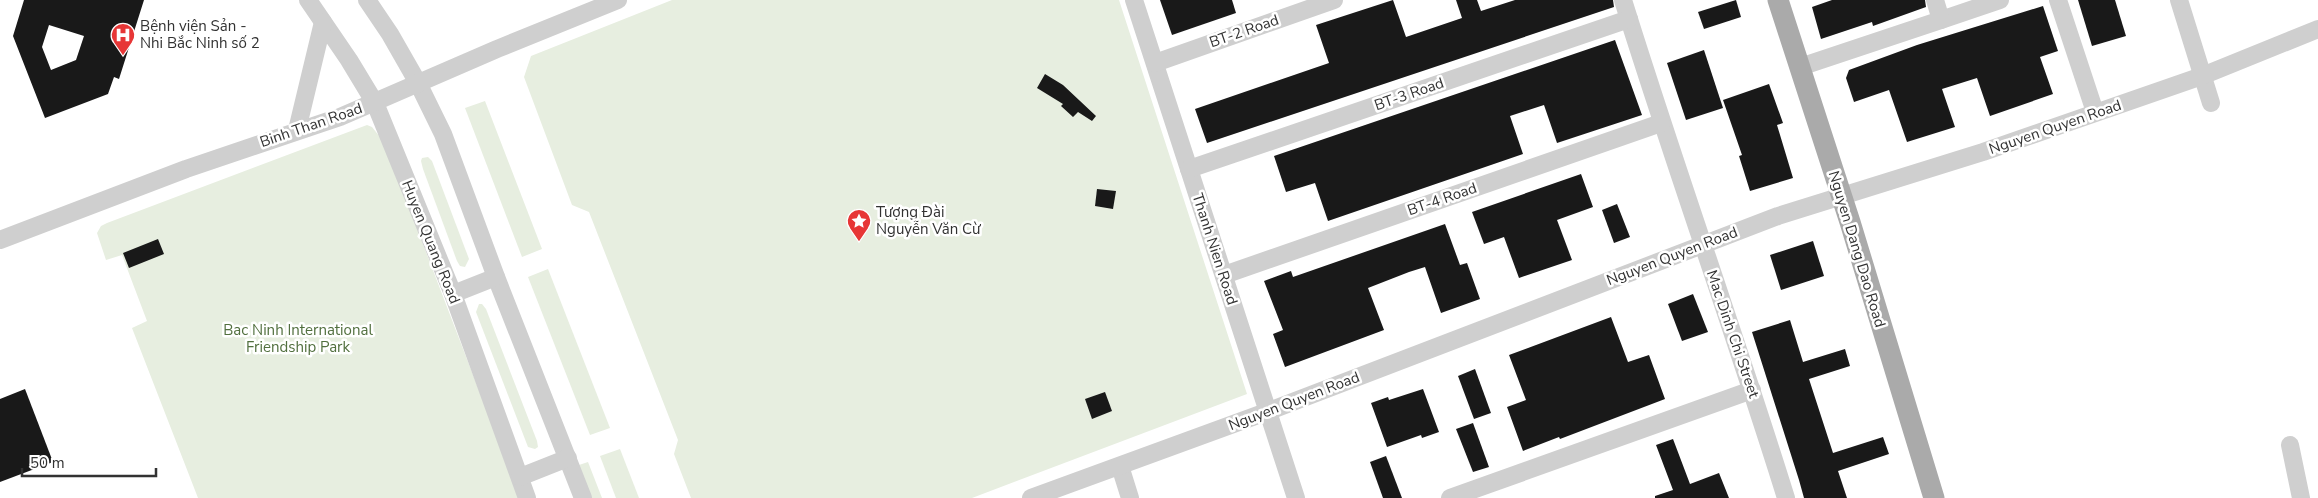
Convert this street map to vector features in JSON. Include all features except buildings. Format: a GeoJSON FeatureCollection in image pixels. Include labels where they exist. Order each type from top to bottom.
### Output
{"type":"FeatureCollection","features":[{"type":"Feature","properties":{"kind":"main road","name":"Nguyen Dang Dao Road"},"geometry":{"type":"LineString","coordinates":[[1778,0],[1842,196],[1934,498]]}},
{"type":"Feature","properties":{"kind":"street","name":"Huyen Quang Road"},"geometry":{"type":"LineString","coordinates":[[308,0],[375,103],[452,294],[527,498]]}},
{"type":"Feature","properties":{"kind":"street"},"geometry":{"type":"LineString","coordinates":[[367,0],[390,34],[418,83],[443,134],[496,277],[583,498]]}},
{"type":"Feature","properties":{"kind":"street","name":"Binh Than Road"},"geometry":{"type":"LineString","coordinates":[[0,240],[186,169],[375,103],[497,49],[618,0]]}},
{"type":"Feature","properties":{"kind":"street","name":"Thanh Nien Road"},"geometry":{"type":"LineString","coordinates":[[1134,0],[1296,498]]}},
{"type":"Feature","properties":{"kind":"street","name":"BT-2 Road"},"geometry":{"type":"LineString","coordinates":[[1155,63],[1334,0]]}},
{"type":"Feature","properties":{"kind":"street","name":"Mac Dinh Chi Street"},"geometry":{"type":"LineString","coordinates":[[1622,0],[1786,498]]}},
{"type":"Feature","properties":{"kind":"street"},"geometry":{"type":"LineString","coordinates":[[1935,0],[1941,20]]}},
{"type":"Feature","properties":{"kind":"street"},"geometry":{"type":"LineString","coordinates":[[1800,67],[2000,0]]}},
{"type":"Feature","properties":{"kind":"street"},"geometry":{"type":"LineString","coordinates":[[2058,0],[2095,112]]}},
{"type":"Feature","properties":{"kind":"street"},"geometry":{"type":"LineString","coordinates":[[2179,0],[2211,103]]}},
{"type":"Feature","properties":{"kind":"street","name":"BT-3 Road"},"geometry":{"type":"LineString","coordinates":[[1189,169],[1628,19]]}},
{"type":"Feature","properties":{"kind":"street"},"geometry":{"type":"LineString","coordinates":[[297,130],[323,22]]}},
{"type":"Feature","properties":{"kind":"street","name":"Nguyen Quyen Road"},"geometry":{"type":"LineString","coordinates":[[1031,498],[1269,411],[1778,216],[1983,152],[2202,76],[2318,29]]}},
{"type":"Feature","properties":{"kind":"street","name":"BT-4 Road"},"geometry":{"type":"LineString","coordinates":[[1224,275],[1661,123]]}},
{"type":"Feature","properties":{"kind":"street"},"geometry":{"type":"LineString","coordinates":[[452,294],[496,277]]}},
{"type":"Feature","properties":{"kind":"street"},"geometry":{"type":"LineString","coordinates":[[1450,498],[1752,390]]}},
{"type":"Feature","properties":{"kind":"street"},"geometry":{"type":"LineString","coordinates":[[2290,445],[2301,498]]}},
{"type":"Feature","properties":{"kind":"street"},"geometry":{"type":"LineString","coordinates":[[520,477],[568,458]]}},
{"type":"Feature","properties":{"kind":"street"},"geometry":{"type":"LineString","coordinates":[[1120,466],[1130,498]]}},
{"type":"Feature","properties":{"kind":"green space"},"geometry":{"type":"Polygon","coordinates":[[[672,0],[1119,0],[1247,394],[972,498],[691,498],[674,454],[678,440],[589,212],[572,205],[524,77],[531,56],[672,0]]]}},
{"type":"Feature","properties":{"kind":"green space"},"geometry":{"type":"Polygon","coordinates":[[[485,101],[542,249],[522,257],[465,108],[485,101]]]}},
{"type":"Feature","properties":{"kind":"green space","name":"Bac Ninh International Friendship Park"},"geometry":{"type":"Polygon","coordinates":[[[367,125],[372,127],[384,142],[520,498],[198,498],[132,328],[147,321],[122,255],[106,260],[97,233],[101,226],[107,223],[367,125]]]}},
{"type":"Feature","properties":{"kind":"green space"},"geometry":{"type":"Polygon","coordinates":[[[428,157],[432,161],[469,259],[465,267],[460,266],[457,261],[423,169],[422,158],[428,157]]]}},
{"type":"Feature","properties":{"kind":"green space"},"geometry":{"type":"Polygon","coordinates":[[[548,269],[610,428],[590,435],[528,277],[548,269]]]}},
{"type":"Feature","properties":{"kind":"green space"},"geometry":{"type":"Polygon","coordinates":[[[479,304],[482,304],[486,309],[537,441],[538,447],[535,449],[528,447],[476,312],[479,304]]]}},
{"type":"Feature","properties":{"kind":"green space"},"geometry":{"type":"Polygon","coordinates":[[[620,449],[639,498],[616,498],[600,456],[620,449]]]}},
{"type":"Feature","properties":{"kind":"green space"},"geometry":{"type":"Polygon","coordinates":[[[588,462],[602,498],[588,498],[576,466],[588,462]]]}},
{"type":"Feature","properties":{"kind":"place","name":"Bệnh viện Sản - Nhi Bắc Ninh số 2"},"geometry":{"type":"Point","coordinates":[123,56]}},
{"type":"Feature","properties":{"kind":"place","name":"Tượng Đài Nguyễn Văn Cừ"},"geometry":{"type":"Point","coordinates":[859,242]}}]}
